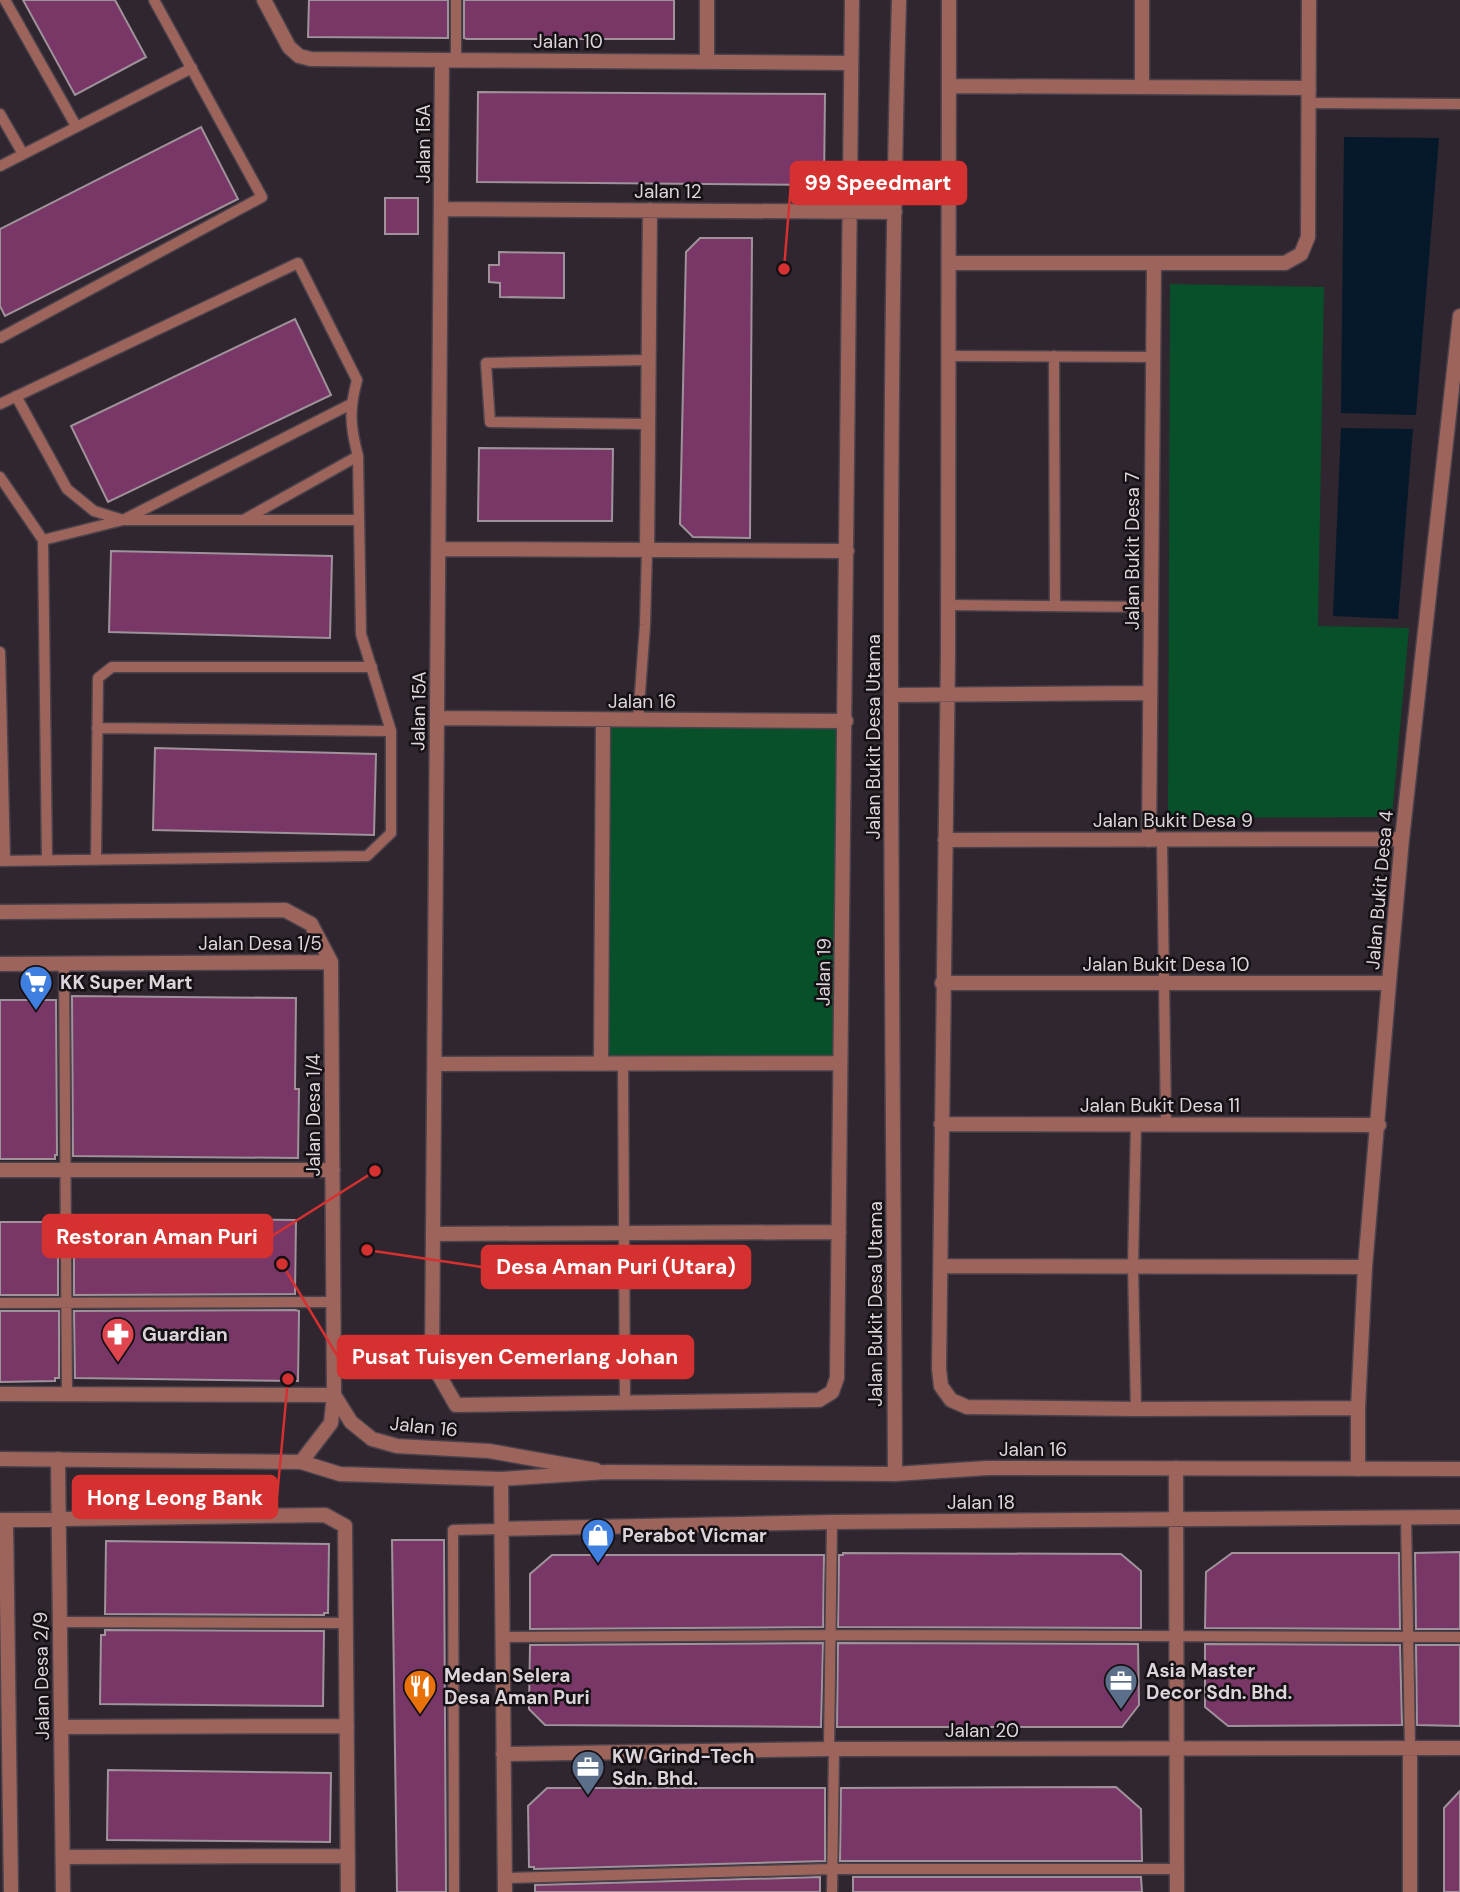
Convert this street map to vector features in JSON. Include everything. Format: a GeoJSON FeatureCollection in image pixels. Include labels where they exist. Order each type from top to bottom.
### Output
{"type":"FeatureCollection","features":[{"type":"Feature","properties":{"kind":"street","name":"Jalan 10"},"geometry":{"type":"LineString","coordinates":[[264,0],[289,47],[299,56],[311,59],[851,63]]}},
{"type":"Feature","properties":{"kind":"street"},"geometry":{"type":"LineString","coordinates":[[707,0],[707,62]]}},
{"type":"Feature","properties":{"kind":"street"},"geometry":{"type":"LineString","coordinates":[[850,212],[852,0]]}},
{"type":"Feature","properties":{"kind":"street","name":"Jalan Bukit Desa Utama"},"geometry":{"type":"LineString","coordinates":[[895,1474],[892,695],[899,0]]}},
{"type":"Feature","properties":{"kind":"street"},"geometry":{"type":"LineString","coordinates":[[949,0],[948,605],[942,983],[941,1386],[951,1400],[967,1407],[1358,1408]]}},
{"type":"Feature","properties":{"kind":"street"},"geometry":{"type":"LineString","coordinates":[[1142,0],[1142,87]]}},
{"type":"Feature","properties":{"kind":"street"},"geometry":{"type":"LineString","coordinates":[[949,264],[1285,263],[1301,254],[1308,237],[1309,0]]}},
{"type":"Feature","properties":{"kind":"street","name":"Jalan 15A"},"geometry":{"type":"LineString","coordinates":[[449,60],[441,209],[432,1363],[456,1405],[625,1403]]}},
{"type":"Feature","properties":{"kind":"street"},"geometry":{"type":"LineString","coordinates":[[950,86],[1142,87],[1309,96]]}},
{"type":"Feature","properties":{"kind":"street","name":"Jalan 12"},"geometry":{"type":"LineString","coordinates":[[441,209],[895,212]]}},
{"type":"Feature","properties":{"kind":"street"},"geometry":{"type":"LineString","coordinates":[[647,551],[650,210]]}},
{"type":"Feature","properties":{"kind":"street","name":"Jalan 19"},"geometry":{"type":"LineString","coordinates":[[625,1403],[819,1400],[832,1392],[837,1378],[850,212]]}},
{"type":"Feature","properties":{"kind":"street","name":"Jalan Bukit Desa 7"},"geometry":{"type":"LineString","coordinates":[[1154,263],[1150,693],[1155,840]]}},
{"type":"Feature","properties":{"kind":"street","name":"Jalan Bukit Desa 4"},"geometry":{"type":"LineString","coordinates":[[1358,1469],[1358,1408],[1365,1267],[1389,983],[1402,839],[1460,316]]}},
{"type":"Feature","properties":{"kind":"street"},"geometry":{"type":"LineString","coordinates":[[439,549],[847,551]]}},
{"type":"Feature","properties":{"kind":"street"},"geometry":{"type":"LineString","coordinates":[[892,695],[1150,693]]}},
{"type":"Feature","properties":{"kind":"street","name":"Jalan 16"},"geometry":{"type":"LineString","coordinates":[[437,718],[846,722]]}},
{"type":"Feature","properties":{"kind":"street"},"geometry":{"type":"LineString","coordinates":[[601,1064],[603,720]]}},
{"type":"Feature","properties":{"kind":"street","name":"Jalan Bukit Desa 9"},"geometry":{"type":"LineString","coordinates":[[945,840],[1402,839]]}},
{"type":"Feature","properties":{"kind":"street","name":"Jalan Desa 1/5"},"geometry":{"type":"LineString","coordinates":[[0,912],[285,910],[311,924],[331,962],[0,964]]}},
{"type":"Feature","properties":{"kind":"street","name":"Jalan Desa 1/4"},"geometry":{"type":"LineString","coordinates":[[331,962],[334,1395]]}},
{"type":"Feature","properties":{"kind":"street","name":"Jalan Bukit Desa 10"},"geometry":{"type":"LineString","coordinates":[[942,983],[1389,983]]}},
{"type":"Feature","properties":{"kind":"street"},"geometry":{"type":"LineString","coordinates":[[435,1064],[841,1063]]}},
{"type":"Feature","properties":{"kind":"street","name":"Jalan Bukit Desa 11"},"geometry":{"type":"LineString","coordinates":[[941,1124],[1379,1125]]}},
{"type":"Feature","properties":{"kind":"street"},"geometry":{"type":"LineString","coordinates":[[0,1170],[333,1170]]}},
{"type":"Feature","properties":{"kind":"street"},"geometry":{"type":"LineString","coordinates":[[433,1234],[839,1232]]}},
{"type":"Feature","properties":{"kind":"street"},"geometry":{"type":"LineString","coordinates":[[942,1266],[1365,1267]]}},
{"type":"Feature","properties":{"kind":"street"},"geometry":{"type":"LineString","coordinates":[[0,1394],[334,1395],[331,1423],[301,1462]]}},
{"type":"Feature","properties":{"kind":"street","name":"Jalan 16"},"geometry":{"type":"LineString","coordinates":[[334,1395],[351,1422],[372,1439],[397,1446],[489,1451],[607,1472]]}},
{"type":"Feature","properties":{"kind":"street","name":"Jalan 16"},"geometry":{"type":"LineString","coordinates":[[0,1459],[301,1462],[340,1474],[501,1479],[607,1472],[895,1474],[987,1468],[1460,1469]]}},
{"type":"Feature","properties":{"kind":"street","name":"Jalan Desa 2/9"},"geometry":{"type":"LineString","coordinates":[[58,1459],[63,1892]]}},
{"type":"Feature","properties":{"kind":"street"},"geometry":{"type":"LineString","coordinates":[[1176,1468],[1177,1892]]}},
{"type":"Feature","properties":{"kind":"street"},"geometry":{"type":"LineString","coordinates":[[501,1479],[505,1885]]}},
{"type":"Feature","properties":{"kind":"street"},"geometry":{"type":"LineString","coordinates":[[11,1892],[5,1822],[3,1520],[325,1515],[345,1527],[348,1892]]}},
{"type":"Feature","properties":{"kind":"street","name":"Jalan 18"},"geometry":{"type":"LineString","coordinates":[[501,1529],[832,1522],[1460,1517]]}},
{"type":"Feature","properties":{"kind":"street"},"geometry":{"type":"LineString","coordinates":[[61,1727],[347,1726]]}},
{"type":"Feature","properties":{"kind":"street"},"geometry":{"type":"LineString","coordinates":[[1410,1748],[1410,1892]]}},
{"type":"Feature","properties":{"kind":"street","name":"Jalan 20"},"geometry":{"type":"LineString","coordinates":[[503,1754],[832,1749],[1460,1748]]}},
{"type":"Feature","properties":{"kind":"street"},"geometry":{"type":"LineString","coordinates":[[63,1857],[348,1856]]}},
{"type":"Feature","properties":{"kind":"lane"},"geometry":{"type":"LineString","coordinates":[[5,0],[76,126]]}},
{"type":"Feature","properties":{"kind":"lane"},"geometry":{"type":"LineString","coordinates":[[0,338],[262,197],[154,0]]}},
{"type":"Feature","properties":{"kind":"lane"},"geometry":{"type":"LineString","coordinates":[[449,60],[456,0]]}},
{"type":"Feature","properties":{"kind":"lane"},"geometry":{"type":"LineString","coordinates":[[0,166],[192,68]]}},
{"type":"Feature","properties":{"kind":"lane"},"geometry":{"type":"LineString","coordinates":[[1309,96],[1460,104]]}},
{"type":"Feature","properties":{"kind":"lane"},"geometry":{"type":"LineString","coordinates":[[0,114],[23,154]]}},
{"type":"Feature","properties":{"kind":"lane"},"geometry":{"type":"LineString","coordinates":[[0,404],[298,264],[357,380],[351,404],[351,430],[358,456],[361,634],[391,731],[391,833],[367,856],[2,861],[0,652]]}},
{"type":"Feature","properties":{"kind":"lane"},"geometry":{"type":"LineString","coordinates":[[949,356],[1153,357]]}},
{"type":"Feature","properties":{"kind":"lane"},"geometry":{"type":"LineString","coordinates":[[1054,356],[1055,606]]}},
{"type":"Feature","properties":{"kind":"lane"},"geometry":{"type":"LineString","coordinates":[[648,424],[490,422],[486,363],[649,360]]}},
{"type":"Feature","properties":{"kind":"lane"},"geometry":{"type":"LineString","coordinates":[[16,396],[67,489],[94,511],[123,520],[358,520]]}},
{"type":"Feature","properties":{"kind":"lane"},"geometry":{"type":"LineString","coordinates":[[43,540],[123,520],[351,404]]}},
{"type":"Feature","properties":{"kind":"lane"},"geometry":{"type":"LineString","coordinates":[[243,521],[358,456]]}},
{"type":"Feature","properties":{"kind":"lane"},"geometry":{"type":"LineString","coordinates":[[0,477],[43,540],[47,860]]}},
{"type":"Feature","properties":{"kind":"lane"},"geometry":{"type":"LineString","coordinates":[[638,720],[647,551]]}},
{"type":"Feature","properties":{"kind":"lane"},"geometry":{"type":"LineString","coordinates":[[948,605],[1151,607]]}},
{"type":"Feature","properties":{"kind":"lane"},"geometry":{"type":"LineString","coordinates":[[96,860],[98,678],[112,667],[373,667]]}},
{"type":"Feature","properties":{"kind":"lane"},"geometry":{"type":"LineString","coordinates":[[97,728],[391,731]]}},
{"type":"Feature","properties":{"kind":"lane"},"geometry":{"type":"LineString","coordinates":[[1155,840],[1164,983],[1166,1124]]}},
{"type":"Feature","properties":{"kind":"lane"},"geometry":{"type":"LineString","coordinates":[[64,963],[67,1394]]}},
{"type":"Feature","properties":{"kind":"lane"},"geometry":{"type":"LineString","coordinates":[[623,1064],[625,1403]]}},
{"type":"Feature","properties":{"kind":"lane"},"geometry":{"type":"LineString","coordinates":[[1136,1124],[1133,1266],[1136,1409]]}},
{"type":"Feature","properties":{"kind":"lane"},"geometry":{"type":"LineString","coordinates":[[0,1303],[334,1303]]}},
{"type":"Feature","properties":{"kind":"lane"},"geometry":{"type":"LineString","coordinates":[[1406,1517],[1410,1748]]}},
{"type":"Feature","properties":{"kind":"lane"},"geometry":{"type":"LineString","coordinates":[[832,1522],[832,1892]]}},
{"type":"Feature","properties":{"kind":"lane"},"geometry":{"type":"LineString","coordinates":[[454,1892],[453,1530],[501,1529]]}},
{"type":"Feature","properties":{"kind":"lane"},"geometry":{"type":"LineString","coordinates":[[60,1622],[346,1623]]}},
{"type":"Feature","properties":{"kind":"lane"},"geometry":{"type":"LineString","coordinates":[[502,1637],[1460,1637]]}},
{"type":"Feature","properties":{"kind":"lane"},"geometry":{"type":"LineString","coordinates":[[505,1885],[832,1869],[1177,1869]]}},
{"type":"Feature","properties":{"kind":"green space"},"geometry":{"type":"Polygon","coordinates":[[[1170,284],[1324,287],[1318,626],[1409,628],[1392,817],[1168,818],[1170,284]]]}},
{"type":"Feature","properties":{"kind":"green space"},"geometry":{"type":"Polygon","coordinates":[[[603,720],[846,721],[840,1063],[601,1064],[603,720]]]}},
{"type":"Feature","properties":{"kind":"water"},"geometry":{"type":"Polygon","coordinates":[[[1344,137],[1439,138],[1416,415],[1341,413],[1344,137]]]}},
{"type":"Feature","properties":{"kind":"water"},"geometry":{"type":"Polygon","coordinates":[[[1341,428],[1413,429],[1398,619],[1333,616],[1341,428]]]}},
{"type":"Feature","properties":{"kind":"building"},"geometry":{"type":"Polygon","coordinates":[[[23,0],[115,0],[146,57],[75,95],[23,0]]]}},
{"type":"Feature","properties":{"kind":"building"},"geometry":{"type":"Polygon","coordinates":[[[309,0],[448,0],[448,38],[308,37],[309,0]]]}},
{"type":"Feature","properties":{"kind":"building"},"geometry":{"type":"Polygon","coordinates":[[[464,0],[674,0],[674,39],[467,39],[464,38],[464,0]]]}},
{"type":"Feature","properties":{"kind":"building"},"geometry":{"type":"Polygon","coordinates":[[[478,92],[825,94],[824,185],[477,182],[478,92]]]}},
{"type":"Feature","properties":{"kind":"building"},"geometry":{"type":"Polygon","coordinates":[[[201,127],[238,199],[5,316],[0,306],[0,229],[201,127]]]}},
{"type":"Feature","properties":{"kind":"building"},"geometry":{"type":"Polygon","coordinates":[[[385,198],[418,198],[418,234],[385,234],[385,198]]]}},
{"type":"Feature","properties":{"kind":"building"},"geometry":{"type":"Polygon","coordinates":[[[700,238],[752,238],[750,538],[693,537],[680,524],[686,252],[700,238]]]}},
{"type":"Feature","properties":{"kind":"building"},"geometry":{"type":"Polygon","coordinates":[[[499,252],[564,253],[564,298],[500,297],[500,283],[489,282],[489,265],[499,265],[499,252]]]}},
{"type":"Feature","properties":{"kind":"building"},"geometry":{"type":"Polygon","coordinates":[[[295,319],[331,395],[108,502],[71,426],[295,319]]]}},
{"type":"Feature","properties":{"kind":"building"},"geometry":{"type":"Polygon","coordinates":[[[479,448],[613,449],[612,521],[478,521],[479,448]]]}},
{"type":"Feature","properties":{"kind":"building"},"geometry":{"type":"Polygon","coordinates":[[[111,551],[332,556],[330,638],[109,632],[111,551]]]}},
{"type":"Feature","properties":{"kind":"building"},"geometry":{"type":"Polygon","coordinates":[[[155,748],[376,754],[374,835],[153,830],[155,748]]]}},
{"type":"Feature","properties":{"kind":"building"},"geometry":{"type":"Polygon","coordinates":[[[72,996],[296,998],[295,1089],[299,1089],[298,1158],[73,1156],[72,996]]]}},
{"type":"Feature","properties":{"kind":"building"},"geometry":{"type":"Polygon","coordinates":[[[0,1000],[56,1000],[55,1159],[0,1159],[0,1000]]]}},
{"type":"Feature","properties":{"kind":"building"},"geometry":{"type":"Polygon","coordinates":[[[74,1218],[296,1220],[295,1294],[74,1295],[74,1218]]]}},
{"type":"Feature","properties":{"kind":"building"},"geometry":{"type":"Polygon","coordinates":[[[0,1222],[58,1222],[58,1295],[0,1295],[0,1222]]]}},
{"type":"Feature","properties":{"kind":"building"},"geometry":{"type":"Polygon","coordinates":[[[0,1311],[59,1311],[59,1378],[55,1378],[55,1381],[0,1382],[0,1311]]]}},
{"type":"Feature","properties":{"kind":"building"},"geometry":{"type":"Polygon","coordinates":[[[74,1311],[299,1311],[298,1381],[75,1378],[74,1311]]]}},
{"type":"Feature","properties":{"kind":"building","name":"Medan Selera Desa Aman Puri"},"geometry":{"type":"Polygon","coordinates":[[[392,1540],[444,1540],[446,1892],[397,1892],[392,1540]]]}},
{"type":"Feature","properties":{"kind":"building"},"geometry":{"type":"Polygon","coordinates":[[[106,1541],[329,1544],[328,1613],[105,1614],[106,1541]]]}},
{"type":"Feature","properties":{"kind":"building"},"geometry":{"type":"Polygon","coordinates":[[[1460,1552],[1460,1629],[1416,1629],[1415,1553],[1460,1552]]]}},
{"type":"Feature","properties":{"kind":"building"},"geometry":{"type":"Polygon","coordinates":[[[1232,1553],[1399,1553],[1400,1629],[1205,1628],[1206,1572],[1232,1553]]]}},
{"type":"Feature","properties":{"kind":"building"},"geometry":{"type":"Polygon","coordinates":[[[1121,1554],[1141,1571],[1141,1628],[838,1627],[839,1555],[1121,1554]]]}},
{"type":"Feature","properties":{"kind":"building"},"geometry":{"type":"Polygon","coordinates":[[[552,1555],[824,1555],[823,1627],[530,1629],[530,1574],[552,1555]]]}},
{"type":"Feature","properties":{"kind":"building"},"geometry":{"type":"Polygon","coordinates":[[[105,1630],[324,1631],[323,1706],[100,1704],[101,1635],[105,1635],[105,1630]]]}},
{"type":"Feature","properties":{"kind":"building"},"geometry":{"type":"Polygon","coordinates":[[[823,1643],[821,1727],[545,1725],[529,1709],[530,1645],[823,1643]]]}},
{"type":"Feature","properties":{"kind":"building"},"geometry":{"type":"Polygon","coordinates":[[[838,1643],[1138,1644],[1139,1705],[1122,1727],[837,1727],[838,1643]]]}},
{"type":"Feature","properties":{"kind":"building"},"geometry":{"type":"Polygon","coordinates":[[[1205,1644],[1400,1645],[1402,1725],[1228,1726],[1205,1707],[1205,1644]]]}},
{"type":"Feature","properties":{"kind":"building"},"geometry":{"type":"Polygon","coordinates":[[[1416,1645],[1460,1645],[1460,1726],[1417,1725],[1416,1645]]]}},
{"type":"Feature","properties":{"kind":"building"},"geometry":{"type":"Polygon","coordinates":[[[108,1770],[331,1773],[330,1842],[107,1840],[108,1770]]]}},
{"type":"Feature","properties":{"kind":"building"},"geometry":{"type":"Polygon","coordinates":[[[1116,1787],[1141,1809],[1142,1861],[840,1861],[841,1788],[1116,1787]]]}},
{"type":"Feature","properties":{"kind":"building"},"geometry":{"type":"Polygon","coordinates":[[[547,1788],[825,1788],[825,1861],[534,1869],[529,1867],[528,1806],[547,1788]]]}},
{"type":"Feature","properties":{"kind":"building"},"geometry":{"type":"Polygon","coordinates":[[[1460,1791],[1460,1892],[1444,1892],[1444,1808],[1460,1791]]]}},
{"type":"Feature","properties":{"kind":"building"},"geometry":{"type":"Polygon","coordinates":[[[820,1877],[820,1892],[535,1892],[535,1885],[820,1877]]]}},
{"type":"Feature","properties":{"kind":"building"},"geometry":{"type":"Polygon","coordinates":[[[853,1877],[1141,1877],[1142,1892],[853,1892],[853,1877]]]}},
{"type":"Feature","properties":{"kind":"place","name":"99 Speedmart"},"geometry":{"type":"Point","coordinates":[784,269]}},
{"type":"Feature","properties":{"kind":"place","name":"KK Super Mart"},"geometry":{"type":"Point","coordinates":[36,1012]}},
{"type":"Feature","properties":{"kind":"place","name":"Restoran Aman Puri"},"geometry":{"type":"Point","coordinates":[375,1171]}},
{"type":"Feature","properties":{"kind":"place","name":"Desa Aman Puri (Utara)"},"geometry":{"type":"Point","coordinates":[367,1250]}},
{"type":"Feature","properties":{"kind":"place","name":"Pusat Tuisyen Cemerlang Johan"},"geometry":{"type":"Point","coordinates":[282,1264]}},
{"type":"Feature","properties":{"kind":"place","name":"Guardian"},"geometry":{"type":"Point","coordinates":[118,1364]}},
{"type":"Feature","properties":{"kind":"place","name":"Hong Leong Bank"},"geometry":{"type":"Point","coordinates":[288,1379]}},
{"type":"Feature","properties":{"kind":"place","name":"Perabot Vicmar"},"geometry":{"type":"Point","coordinates":[598,1565]}},
{"type":"Feature","properties":{"kind":"place","name":"Asia Master Decor Sdn. Bhd."},"geometry":{"type":"Point","coordinates":[1121,1711]}},
{"type":"Feature","properties":{"kind":"place","name":"Medan Selera Desa Aman Puri"},"geometry":{"type":"Point","coordinates":[420,1716]}},
{"type":"Feature","properties":{"kind":"place","name":"KW Grind-Tech Sdn. Bhd."},"geometry":{"type":"Point","coordinates":[588,1797]}}]}
